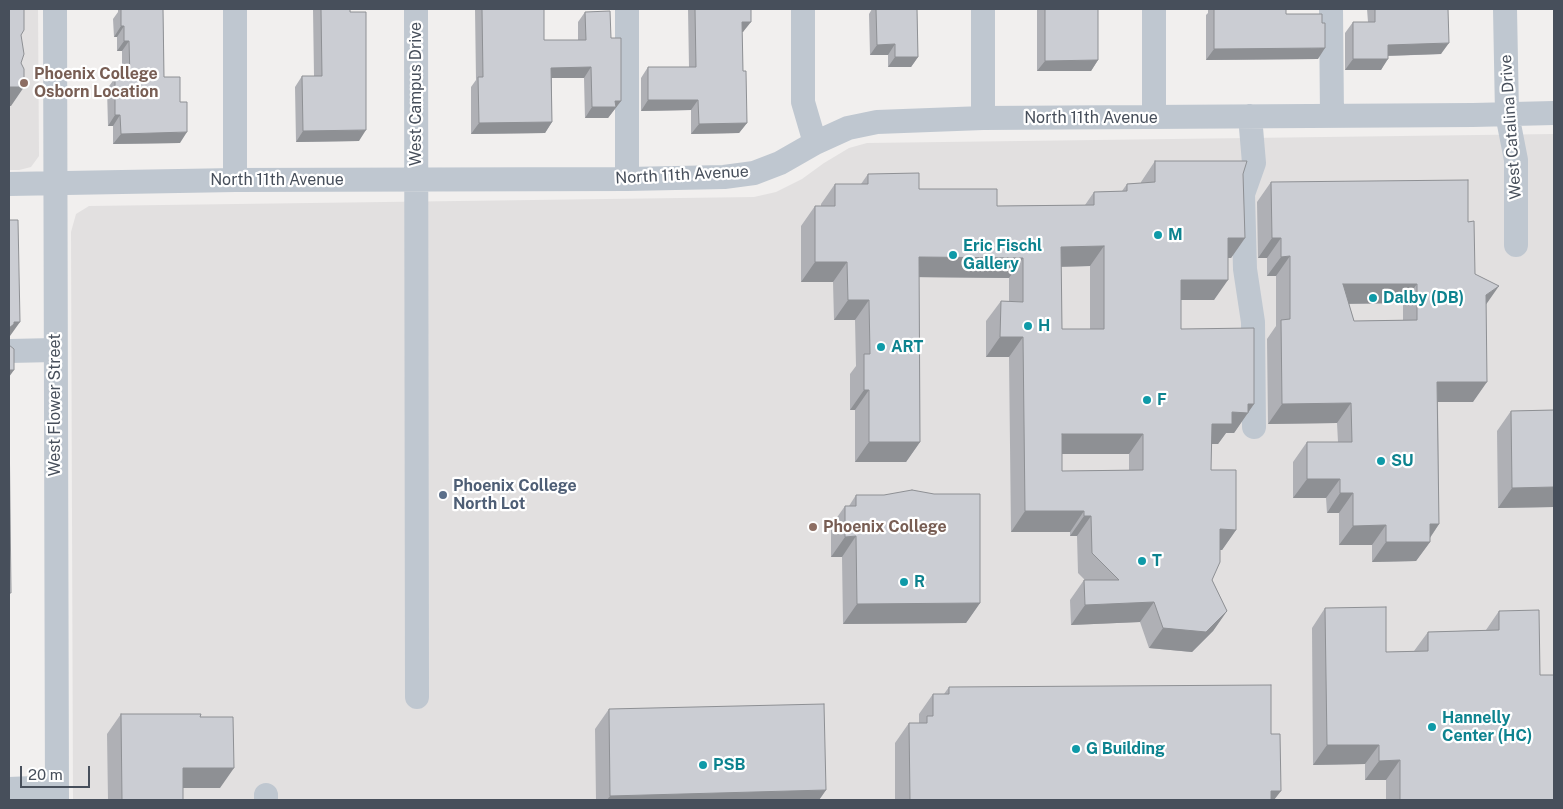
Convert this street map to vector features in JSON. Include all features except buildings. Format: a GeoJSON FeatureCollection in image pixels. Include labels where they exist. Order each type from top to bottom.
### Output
{"type":"FeatureCollection","features":[{"type":"Feature","properties":{"kind":"street","name":"West Flower Street"},"geometry":{"type":"LineString","coordinates":[[55,9],[57,794]]}},
{"type":"Feature","properties":{"kind":"street"},"geometry":{"type":"LineString","coordinates":[[235,9],[235,180]]}},
{"type":"Feature","properties":{"kind":"street","name":"West Campus Drive"},"geometry":{"type":"LineString","coordinates":[[416,9],[417,697]]}},
{"type":"Feature","properties":{"kind":"street"},"geometry":{"type":"LineString","coordinates":[[627,9],[627,179]]}},
{"type":"Feature","properties":{"kind":"street"},"geometry":{"type":"LineString","coordinates":[[803,9],[803,102],[815,143]]}},
{"type":"Feature","properties":{"kind":"street"},"geometry":{"type":"LineString","coordinates":[[982,118],[983,9]]}},
{"type":"Feature","properties":{"kind":"street"},"geometry":{"type":"LineString","coordinates":[[1154,9],[1154,117]]}},
{"type":"Feature","properties":{"kind":"street"},"geometry":{"type":"LineString","coordinates":[[1331,9],[1332,116]]}},
{"type":"Feature","properties":{"kind":"street","name":"West Catalina Drive"},"geometry":{"type":"LineString","coordinates":[[1506,9],[1507,114],[1516,160],[1516,245]]}},
{"type":"Feature","properties":{"kind":"street","name":"North 11th Avenue"},"geometry":{"type":"LineString","coordinates":[[9,184],[235,180],[724,177],[754,173],[780,163],[815,143],[848,128],[876,122],[982,118],[1554,113]]}},
{"type":"Feature","properties":{"kind":"street"},"geometry":{"type":"LineString","coordinates":[[1250,116],[1254,163],[1243,194],[1244,269],[1253,322],[1254,427]]}},
{"type":"Feature","properties":{"kind":"street"},"geometry":{"type":"LineString","coordinates":[[9,351],[55,350]]}},
{"type":"Feature","properties":{"kind":"street"},"geometry":{"type":"LineString","coordinates":[[9,789],[57,794]]}},
{"type":"Feature","properties":{"kind":"shaded area","name":"Phoenix College Osborn Location"},"geometry":{"type":"Polygon","coordinates":[[[9,9],[38,9],[39,156],[31,167],[19,170],[9,170],[9,9]]]}},
{"type":"Feature","properties":{"kind":"shaded area","name":"Phoenix College"},"geometry":{"type":"Polygon","coordinates":[[[1554,134],[1554,800],[73,800],[71,232],[76,214],[89,206],[754,197],[776,192],[802,179],[849,148],[867,143],[1554,134]]]}},
{"type":"Feature","properties":{"kind":"place","name":"Phoenix College Osborn Location"},"geometry":{"type":"Point","coordinates":[24,83]}},
{"type":"Feature","properties":{"kind":"place","name":"M"},"geometry":{"type":"Point","coordinates":[1158,235]}},
{"type":"Feature","properties":{"kind":"place","name":"Eric Fischl Gallery"},"geometry":{"type":"Point","coordinates":[953,255]}},
{"type":"Feature","properties":{"kind":"place","name":"Dalby (DB)"},"geometry":{"type":"Point","coordinates":[1373,298]}},
{"type":"Feature","properties":{"kind":"place","name":"H"},"geometry":{"type":"Point","coordinates":[1028,326]}},
{"type":"Feature","properties":{"kind":"place","name":"ART"},"geometry":{"type":"Point","coordinates":[881,347]}},
{"type":"Feature","properties":{"kind":"place","name":"F"},"geometry":{"type":"Point","coordinates":[1147,400]}},
{"type":"Feature","properties":{"kind":"place","name":"SU"},"geometry":{"type":"Point","coordinates":[1381,461]}},
{"type":"Feature","properties":{"kind":"place","name":"Phoenix College North Lot"},"geometry":{"type":"Point","coordinates":[443,495]}},
{"type":"Feature","properties":{"kind":"place","name":"Phoenix College"},"geometry":{"type":"Point","coordinates":[813,527]}},
{"type":"Feature","properties":{"kind":"place","name":"T"},"geometry":{"type":"Point","coordinates":[1142,561]}},
{"type":"Feature","properties":{"kind":"place","name":"R"},"geometry":{"type":"Point","coordinates":[904,582]}},
{"type":"Feature","properties":{"kind":"place","name":"Hannelly Center (HC)"},"geometry":{"type":"Point","coordinates":[1432,727]}},
{"type":"Feature","properties":{"kind":"place","name":"G Building"},"geometry":{"type":"Point","coordinates":[1076,749]}},
{"type":"Feature","properties":{"kind":"place","name":"PSB"},"geometry":{"type":"Point","coordinates":[703,765]}}]}
